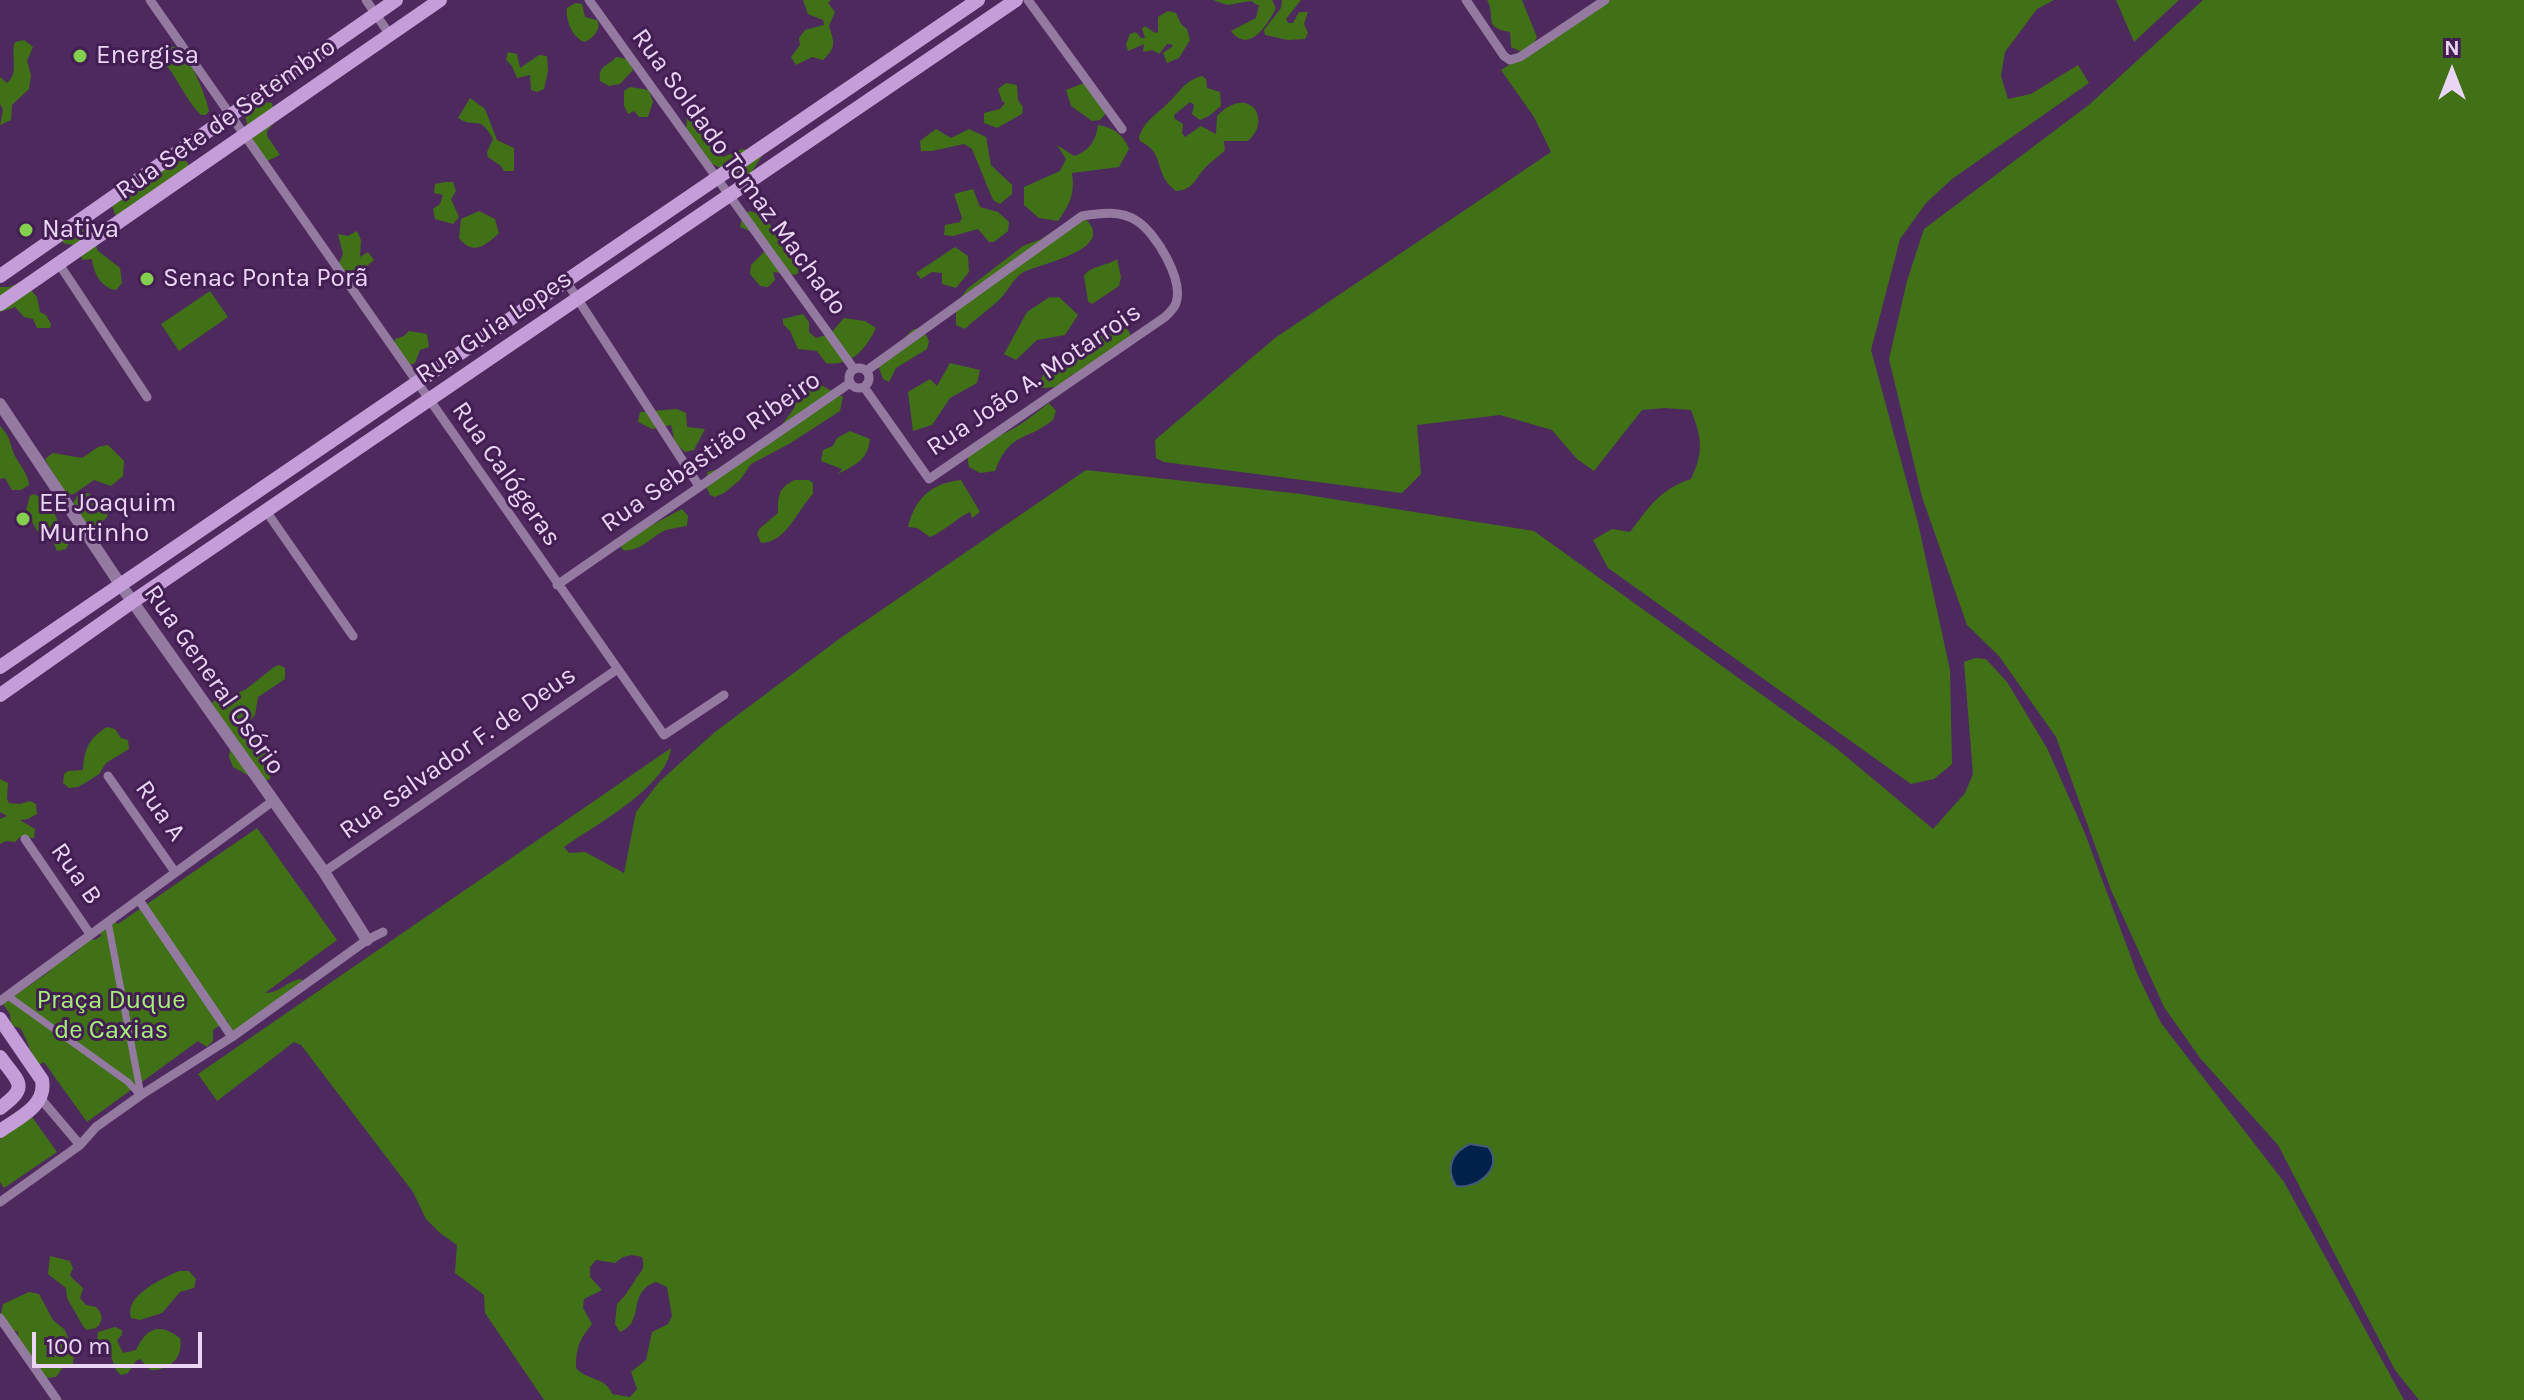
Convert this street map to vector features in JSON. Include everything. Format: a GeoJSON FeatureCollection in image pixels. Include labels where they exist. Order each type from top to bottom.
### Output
{"type":"FeatureCollection","features":[{"type":"Feature","properties":{"kind":"main road","name":"Rua Sete de Setembro"},"geometry":{"type":"LineString","coordinates":[[0,276],[396,0]]}},
{"type":"Feature","properties":{"kind":"main road","name":"Rua Sete de Setembro"},"geometry":{"type":"LineString","coordinates":[[0,304],[440,0]]}},
{"type":"Feature","properties":{"kind":"main road","name":"Rua Guia Lopes"},"geometry":{"type":"LineString","coordinates":[[0,667],[978,0]]}},
{"type":"Feature","properties":{"kind":"main road","name":"Rua Guia Lopes"},"geometry":{"type":"LineString","coordinates":[[0,695],[1016,0]]}},
{"type":"Feature","properties":{"kind":"main road"},"geometry":{"type":"LineString","coordinates":[[88,213],[103,233]]}},
{"type":"Feature","properties":{"kind":"main road"},"geometry":{"type":"LineString","coordinates":[[0,1019],[42,1080],[44,1088],[41,1099],[34,1107],[0,1131]]}},
{"type":"Feature","properties":{"kind":"main road"},"geometry":{"type":"LineString","coordinates":[[0,1057],[19,1083],[17,1096],[0,1108]]}},
{"type":"Feature","properties":{"kind":"street","name":"Rua Calógeras"},"geometry":{"type":"LineString","coordinates":[[150,0],[664,735],[724,695]]}},
{"type":"Feature","properties":{"kind":"street"},"geometry":{"type":"LineString","coordinates":[[366,0],[390,35]]}},
{"type":"Feature","properties":{"kind":"street","name":"Rua Soldado Tomaz Machado"},"geometry":{"type":"LineString","coordinates":[[589,0],[854,369]]}},
{"type":"Feature","properties":{"kind":"street"},"geometry":{"type":"LineString","coordinates":[[1028,0],[1122,129]]}},
{"type":"Feature","properties":{"kind":"street"},"geometry":{"type":"LineString","coordinates":[[1466,0],[1504,56],[1510,60],[1520,57],[1605,0]]}},
{"type":"Feature","properties":{"kind":"street","name":"Rua João A. Motarrois"},"geometry":{"type":"LineString","coordinates":[[864,387],[929,479],[1165,317],[1177,301],[1178,286],[1164,251],[1137,221],[1109,212],[1082,216],[866,371]]}},
{"type":"Feature","properties":{"kind":"street"},"geometry":{"type":"LineString","coordinates":[[59,264],[147,397]]}},
{"type":"Feature","properties":{"kind":"street"},"geometry":{"type":"LineString","coordinates":[[566,281],[699,486]]}},
{"type":"Feature","properties":{"kind":"street"},"geometry":{"type":"LineString","coordinates":[[854,369],[866,371],[869,378],[864,387],[854,387],[850,383],[850,373],[854,369]]}},
{"type":"Feature","properties":{"kind":"street","name":"Rua Sebastião Ribeiro"},"geometry":{"type":"LineString","coordinates":[[557,585],[850,383]]}},
{"type":"Feature","properties":{"kind":"street","name":"Rua General Osório"},"geometry":{"type":"LineString","coordinates":[[0,404],[132,602],[324,872],[367,940]]}},
{"type":"Feature","properties":{"kind":"street"},"geometry":{"type":"LineString","coordinates":[[266,511],[353,636]]}},
{"type":"Feature","properties":{"kind":"street","name":"Rua Salvador F. de Deus"},"geometry":{"type":"LineString","coordinates":[[324,872],[616,670]]}},
{"type":"Feature","properties":{"kind":"street","name":"Rua A"},"geometry":{"type":"LineString","coordinates":[[108,776],[175,872]]}},
{"type":"Feature","properties":{"kind":"street"},"geometry":{"type":"LineString","coordinates":[[141,1095],[128,1082],[4,998],[273,801]]}},
{"type":"Feature","properties":{"kind":"street","name":"Rua B"},"geometry":{"type":"LineString","coordinates":[[25,839],[90,934]]}},
{"type":"Feature","properties":{"kind":"street"},"geometry":{"type":"LineString","coordinates":[[139,900],[232,1037]]}},
{"type":"Feature","properties":{"kind":"street"},"geometry":{"type":"LineString","coordinates":[[108,922],[141,1095]]}},
{"type":"Feature","properties":{"kind":"street"},"geometry":{"type":"LineString","coordinates":[[0,1202],[80,1145],[96,1127],[141,1095],[232,1037],[367,940],[383,932]]}},
{"type":"Feature","properties":{"kind":"street"},"geometry":{"type":"LineString","coordinates":[[41,1099],[80,1145]]}},
{"type":"Feature","properties":{"kind":"street"},"geometry":{"type":"LineString","coordinates":[[0,1318],[57,1400]]}},
{"type":"Feature","properties":{"kind":"green space"},"geometry":{"type":"Polygon","coordinates":[[[803,0],[831,0],[828,3],[835,12],[829,26],[833,44],[823,60],[812,57],[796,65],[791,57],[800,45],[799,38],[805,30],[824,25],[823,20],[808,14],[803,0]]]}},
{"type":"Feature","properties":{"kind":"green space"},"geometry":{"type":"Polygon","coordinates":[[[1213,0],[1272,0],[1276,8],[1257,34],[1244,40],[1231,31],[1256,18],[1259,6],[1251,1],[1227,5],[1213,0]]]}},
{"type":"Feature","properties":{"kind":"green space"},"geometry":{"type":"Polygon","coordinates":[[[1282,0],[1301,0],[1286,19],[1288,23],[1293,23],[1299,12],[1308,12],[1304,24],[1308,33],[1305,39],[1288,40],[1265,35],[1264,30],[1281,8],[1282,0]]]}},
{"type":"Feature","properties":{"kind":"green space"},"geometry":{"type":"Polygon","coordinates":[[[1487,0],[1522,0],[1537,37],[1529,52],[1610,0],[2054,0],[2037,9],[2005,52],[2001,76],[2008,99],[2031,94],[2078,65],[2089,83],[1952,179],[1926,203],[1900,239],[1871,350],[1918,523],[1950,670],[1952,764],[1934,779],[1911,784],[1608,568],[1593,540],[1612,529],[1630,532],[1663,494],[1691,479],[1700,445],[1691,410],[1642,410],[1594,471],[1577,459],[1552,430],[1500,415],[1417,425],[1421,474],[1402,493],[1164,462],[1156,458],[1155,440],[1275,338],[1551,152],[1534,117],[1501,70],[1526,54],[1511,47],[1510,32],[1493,24],[1487,0]]]}},
{"type":"Feature","properties":{"kind":"green space"},"geometry":{"type":"Polygon","coordinates":[[[2116,0],[2179,0],[2134,42],[2116,0]]]}},
{"type":"Feature","properties":{"kind":"green space"},"geometry":{"type":"Polygon","coordinates":[[[2203,0],[2524,0],[2524,1400],[2419,1400],[2395,1370],[2278,1145],[2200,1058],[2164,1007],[2111,890],[2056,737],[1999,656],[1967,625],[1922,497],[1889,359],[1907,281],[1924,229],[2090,104],[2203,0]]]}},
{"type":"Feature","properties":{"kind":"green space"},"geometry":{"type":"Polygon","coordinates":[[[575,3],[582,4],[585,17],[598,23],[596,33],[585,42],[574,33],[567,18],[567,8],[575,3]]]}},
{"type":"Feature","properties":{"kind":"green space"},"geometry":{"type":"Polygon","coordinates":[[[1168,11],[1176,13],[1187,29],[1190,40],[1179,58],[1167,63],[1163,53],[1173,46],[1171,44],[1167,44],[1159,54],[1153,50],[1143,52],[1144,44],[1128,51],[1126,44],[1130,34],[1136,32],[1145,38],[1142,29],[1145,26],[1158,32],[1158,17],[1168,11]]]}},
{"type":"Feature","properties":{"kind":"green space"},"geometry":{"type":"Polygon","coordinates":[[[24,40],[33,47],[27,61],[31,75],[29,89],[12,105],[11,120],[0,125],[3,110],[0,104],[0,77],[7,83],[11,79],[15,42],[24,40]]]}},
{"type":"Feature","properties":{"kind":"green space"},"geometry":{"type":"Polygon","coordinates":[[[166,46],[176,47],[194,70],[208,107],[206,115],[201,115],[193,106],[162,60],[159,53],[166,46]]]}},
{"type":"Feature","properties":{"kind":"green space"},"geometry":{"type":"Polygon","coordinates":[[[508,52],[517,54],[520,68],[539,55],[547,56],[544,89],[537,92],[531,90],[530,75],[517,78],[506,60],[508,52]]]}},
{"type":"Feature","properties":{"kind":"green space"},"geometry":{"type":"Polygon","coordinates":[[[616,57],[628,59],[633,70],[620,84],[609,86],[600,81],[601,71],[616,57]]]}},
{"type":"Feature","properties":{"kind":"green space"},"geometry":{"type":"Polygon","coordinates":[[[1202,76],[1206,79],[1207,88],[1220,92],[1221,106],[1200,120],[1192,114],[1194,105],[1190,102],[1174,115],[1183,124],[1185,137],[1201,126],[1216,134],[1217,116],[1239,103],[1254,108],[1258,124],[1248,141],[1224,141],[1225,150],[1190,186],[1176,191],[1164,177],[1154,152],[1139,137],[1147,122],[1183,87],[1202,76]]]}},
{"type":"Feature","properties":{"kind":"green space"},"geometry":{"type":"Polygon","coordinates":[[[1006,83],[1017,85],[1022,114],[997,128],[984,123],[984,113],[1000,109],[1005,103],[998,89],[1006,83]]]}},
{"type":"Feature","properties":{"kind":"green space"},"geometry":{"type":"Polygon","coordinates":[[[1084,83],[1107,112],[1100,120],[1092,121],[1071,106],[1066,90],[1084,83]]]}},
{"type":"Feature","properties":{"kind":"green space"},"geometry":{"type":"Polygon","coordinates":[[[630,87],[649,90],[653,102],[648,117],[639,117],[634,111],[628,114],[624,106],[624,91],[630,87]]]}},
{"type":"Feature","properties":{"kind":"green space"},"geometry":{"type":"Polygon","coordinates":[[[470,98],[485,109],[497,140],[514,148],[514,171],[504,171],[488,157],[493,139],[484,126],[458,118],[470,98]]]}},
{"type":"Feature","properties":{"kind":"green space"},"geometry":{"type":"Polygon","coordinates":[[[259,101],[272,103],[276,121],[267,131],[267,136],[280,155],[267,161],[252,137],[246,118],[245,110],[259,101]]]}},
{"type":"Feature","properties":{"kind":"green space"},"geometry":{"type":"Polygon","coordinates":[[[691,114],[707,127],[711,146],[723,157],[742,149],[759,152],[762,156],[751,173],[743,178],[709,163],[700,146],[686,132],[687,117],[691,114]]]}},
{"type":"Feature","properties":{"kind":"green space"},"geometry":{"type":"Polygon","coordinates":[[[1098,125],[1117,132],[1127,144],[1129,149],[1119,167],[1072,173],[1071,198],[1058,221],[1039,218],[1024,205],[1024,187],[1060,171],[1066,159],[1057,145],[1074,156],[1088,148],[1096,136],[1098,125]]]}},
{"type":"Feature","properties":{"kind":"green space"},"geometry":{"type":"Polygon","coordinates":[[[936,129],[951,138],[969,129],[986,137],[991,165],[1012,185],[1012,194],[1000,204],[993,200],[972,149],[964,144],[921,151],[920,141],[936,129]]]}},
{"type":"Feature","properties":{"kind":"green space"},"geometry":{"type":"Polygon","coordinates":[[[182,158],[188,163],[188,168],[117,219],[112,206],[152,179],[168,162],[182,158]]]}},
{"type":"Feature","properties":{"kind":"green space"},"geometry":{"type":"Polygon","coordinates":[[[453,182],[456,191],[451,199],[459,217],[453,224],[435,219],[433,209],[440,204],[443,195],[434,193],[435,184],[453,182]]]}},
{"type":"Feature","properties":{"kind":"green space"},"geometry":{"type":"Polygon","coordinates":[[[973,189],[980,207],[998,212],[1009,222],[1008,231],[994,242],[989,242],[978,229],[953,236],[944,235],[945,225],[960,222],[962,218],[954,194],[973,189]]]}},
{"type":"Feature","properties":{"kind":"green space"},"geometry":{"type":"Polygon","coordinates":[[[479,211],[495,219],[499,233],[484,245],[469,247],[459,238],[461,219],[479,211]]]}},
{"type":"Feature","properties":{"kind":"green space"},"geometry":{"type":"Polygon","coordinates":[[[749,211],[765,215],[775,233],[793,252],[799,272],[795,275],[773,272],[775,280],[768,287],[760,286],[750,274],[751,265],[767,249],[761,236],[740,227],[742,218],[749,211]]]}},
{"type":"Feature","properties":{"kind":"green space"},"geometry":{"type":"Polygon","coordinates":[[[1082,216],[1092,228],[1092,237],[1086,246],[1022,273],[998,301],[965,329],[956,325],[956,305],[967,289],[1023,246],[1082,216]]]}},
{"type":"Feature","properties":{"kind":"green space"},"geometry":{"type":"Polygon","coordinates":[[[84,229],[96,240],[97,250],[120,268],[122,283],[116,290],[99,279],[92,259],[83,260],[73,245],[63,243],[63,238],[84,229]]]}},
{"type":"Feature","properties":{"kind":"green space"},"geometry":{"type":"Polygon","coordinates":[[[357,231],[361,240],[360,257],[368,252],[374,260],[359,273],[343,273],[339,263],[343,254],[338,234],[348,236],[357,231]]]}},
{"type":"Feature","properties":{"kind":"green space"},"geometry":{"type":"Polygon","coordinates":[[[955,247],[968,256],[969,272],[956,288],[942,284],[942,273],[932,272],[921,279],[916,273],[955,247]]]}},
{"type":"Feature","properties":{"kind":"green space"},"geometry":{"type":"Polygon","coordinates":[[[1117,259],[1121,277],[1119,286],[1092,304],[1088,301],[1084,276],[1090,270],[1117,259]]]}},
{"type":"Feature","properties":{"kind":"green space"},"geometry":{"type":"Polygon","coordinates":[[[23,281],[37,297],[40,312],[46,315],[50,328],[37,328],[33,319],[24,317],[15,307],[0,312],[0,287],[23,281]]]}},
{"type":"Feature","properties":{"kind":"green space"},"geometry":{"type":"Polygon","coordinates":[[[210,291],[228,317],[179,351],[161,324],[210,291]]]}},
{"type":"Feature","properties":{"kind":"green space"},"geometry":{"type":"Polygon","coordinates":[[[1051,296],[1059,297],[1078,315],[1065,335],[1037,340],[1016,360],[1004,354],[1027,312],[1051,296]]]}},
{"type":"Feature","properties":{"kind":"green space"},"geometry":{"type":"Polygon","coordinates":[[[803,314],[809,322],[809,332],[816,338],[830,334],[844,318],[865,321],[876,328],[857,355],[843,362],[826,363],[817,351],[798,349],[790,331],[783,324],[783,319],[803,314]]]}},
{"type":"Feature","properties":{"kind":"green space"},"geometry":{"type":"Polygon","coordinates":[[[922,327],[929,341],[927,349],[896,368],[889,382],[883,379],[878,365],[912,330],[922,327]]]}},
{"type":"Feature","properties":{"kind":"green space"},"geometry":{"type":"Polygon","coordinates":[[[1114,328],[1127,328],[1134,341],[1088,365],[1057,387],[1042,388],[1041,379],[1046,368],[1073,357],[1090,342],[1114,328]]]}},
{"type":"Feature","properties":{"kind":"green space"},"geometry":{"type":"Polygon","coordinates":[[[409,331],[427,334],[429,347],[420,350],[415,363],[410,365],[394,344],[395,339],[409,331]]]}},
{"type":"Feature","properties":{"kind":"green space"},"geometry":{"type":"Polygon","coordinates":[[[950,363],[980,370],[977,383],[950,398],[932,425],[913,431],[908,392],[930,379],[937,386],[950,363]]]}},
{"type":"Feature","properties":{"kind":"green space"},"geometry":{"type":"Polygon","coordinates":[[[821,385],[843,397],[840,411],[751,464],[740,480],[724,493],[715,497],[710,495],[704,482],[708,472],[725,467],[781,426],[795,407],[764,410],[768,405],[821,385]]]}},
{"type":"Feature","properties":{"kind":"green space"},"geometry":{"type":"Polygon","coordinates":[[[1049,403],[1056,411],[1053,420],[1013,443],[995,471],[980,473],[969,467],[969,449],[973,444],[1011,430],[1049,403]]]}},
{"type":"Feature","properties":{"kind":"green space"},"geometry":{"type":"Polygon","coordinates":[[[677,409],[686,413],[687,427],[705,429],[694,450],[685,452],[675,443],[671,425],[652,429],[638,422],[640,412],[677,409]]]}},
{"type":"Feature","properties":{"kind":"green space"},"geometry":{"type":"Polygon","coordinates":[[[0,426],[28,478],[29,485],[21,490],[12,490],[5,478],[0,479],[0,426]]]}},
{"type":"Feature","properties":{"kind":"green space"},"geometry":{"type":"Polygon","coordinates":[[[850,431],[870,439],[869,446],[860,461],[838,474],[842,469],[821,461],[823,450],[833,446],[837,438],[850,431]]]}},
{"type":"Feature","properties":{"kind":"green space"},"geometry":{"type":"Polygon","coordinates":[[[108,445],[124,461],[123,476],[111,486],[94,480],[74,494],[65,495],[45,459],[53,453],[82,458],[98,447],[108,445]]]}},
{"type":"Feature","properties":{"kind":"green space"},"geometry":{"type":"Polygon","coordinates":[[[1086,470],[1301,494],[1534,531],[1836,748],[1933,829],[1965,793],[1973,774],[1964,662],[1975,658],[1986,659],[2007,682],[2047,748],[2084,831],[2138,976],[2161,1023],[2284,1182],[2404,1400],[544,1400],[485,1313],[484,1295],[455,1273],[457,1245],[426,1219],[413,1192],[301,1045],[294,1042],[217,1101],[198,1074],[671,748],[667,763],[644,791],[564,847],[569,853],[585,852],[624,873],[636,812],[660,781],[715,732],[839,639],[1086,470]],[[623,1257],[615,1263],[596,1260],[590,1267],[590,1277],[602,1290],[584,1299],[583,1308],[592,1324],[579,1344],[577,1355],[576,1368],[581,1372],[606,1385],[612,1394],[630,1397],[637,1389],[631,1372],[646,1360],[652,1332],[668,1324],[672,1316],[667,1287],[656,1282],[641,1292],[628,1327],[620,1332],[615,1324],[617,1304],[642,1271],[642,1257],[623,1257]]]}},
{"type":"Feature","properties":{"kind":"green space"},"geometry":{"type":"Polygon","coordinates":[[[794,480],[809,480],[813,483],[813,494],[778,537],[761,543],[757,534],[759,529],[778,513],[780,493],[794,480]]]}},
{"type":"Feature","properties":{"kind":"green space"},"geometry":{"type":"Polygon","coordinates":[[[961,480],[980,512],[972,518],[970,512],[930,537],[917,528],[908,527],[915,508],[926,494],[941,485],[961,480]]]}},
{"type":"Feature","properties":{"kind":"green space"},"geometry":{"type":"Polygon","coordinates":[[[87,493],[103,500],[109,507],[107,517],[97,527],[88,527],[73,503],[78,495],[87,493]]]}},
{"type":"Feature","properties":{"kind":"green space"},"geometry":{"type":"Polygon","coordinates":[[[34,494],[51,508],[59,528],[69,533],[70,541],[66,549],[57,551],[50,534],[37,531],[26,510],[30,496],[34,494]]]}},
{"type":"Feature","properties":{"kind":"green space"},"geometry":{"type":"Polygon","coordinates":[[[682,509],[688,516],[687,526],[666,530],[636,549],[623,550],[620,546],[633,535],[682,509]]]}},
{"type":"Feature","properties":{"kind":"green space"},"geometry":{"type":"Polygon","coordinates":[[[279,665],[285,668],[285,679],[258,697],[255,715],[248,723],[262,738],[272,764],[270,779],[260,782],[233,767],[229,757],[231,742],[210,705],[245,690],[279,665]]]}},
{"type":"Feature","properties":{"kind":"green space"},"geometry":{"type":"Polygon","coordinates":[[[107,727],[115,729],[121,738],[128,740],[129,749],[106,763],[99,774],[90,780],[69,788],[63,783],[64,774],[83,770],[89,745],[107,727]]]}},
{"type":"Feature","properties":{"kind":"green space"},"geometry":{"type":"Polygon","coordinates":[[[0,779],[8,783],[9,803],[30,801],[36,804],[37,814],[20,820],[35,829],[34,838],[20,837],[15,842],[0,844],[0,819],[7,816],[0,812],[0,779]]]}},
{"type":"Feature","properties":{"kind":"green space","name":"Praça Duque de Caxias"},"geometry":{"type":"Polygon","coordinates":[[[257,828],[337,940],[265,993],[302,979],[303,985],[236,1034],[227,1030],[228,1020],[213,1030],[213,1041],[207,1047],[198,1041],[87,1122],[44,1062],[39,1065],[36,1062],[20,1028],[11,1026],[10,1014],[3,1004],[50,971],[56,960],[74,954],[86,938],[95,940],[101,936],[99,928],[115,922],[118,924],[257,828]]]}},
{"type":"Feature","properties":{"kind":"green space"},"geometry":{"type":"Polygon","coordinates":[[[32,1117],[57,1152],[4,1188],[0,1182],[0,1139],[32,1117]]]}},
{"type":"Feature","properties":{"kind":"green space"},"geometry":{"type":"Polygon","coordinates":[[[50,1256],[70,1261],[73,1269],[70,1274],[83,1288],[80,1298],[86,1305],[96,1307],[101,1315],[96,1328],[87,1330],[83,1326],[67,1298],[66,1288],[48,1274],[50,1256]]]}},
{"type":"Feature","properties":{"kind":"green space"},"geometry":{"type":"Polygon","coordinates":[[[179,1271],[189,1271],[196,1279],[194,1288],[180,1292],[162,1313],[140,1320],[131,1318],[130,1310],[139,1295],[154,1283],[179,1271]]]}},
{"type":"Feature","properties":{"kind":"green space"},"geometry":{"type":"Polygon","coordinates":[[[29,1292],[39,1294],[53,1320],[65,1330],[74,1354],[73,1364],[64,1366],[56,1377],[46,1378],[18,1341],[18,1332],[9,1329],[0,1319],[3,1304],[29,1292]]]}},
{"type":"Feature","properties":{"kind":"green space"},"geometry":{"type":"Polygon","coordinates":[[[115,1327],[122,1330],[117,1340],[123,1353],[136,1350],[149,1332],[159,1329],[180,1338],[180,1352],[169,1366],[150,1370],[140,1359],[128,1373],[121,1375],[109,1351],[101,1350],[97,1341],[98,1332],[115,1327]]]}},
{"type":"Feature","properties":{"kind":"water"},"geometry":{"type":"Polygon","coordinates":[[[1470,1144],[1488,1147],[1493,1162],[1491,1169],[1480,1181],[1456,1186],[1451,1173],[1452,1161],[1459,1151],[1470,1144]]]}},
{"type":"Feature","properties":{"kind":"place","name":"Energisa"},"geometry":{"type":"Point","coordinates":[80,56]}},
{"type":"Feature","properties":{"kind":"place","name":"Nativa"},"geometry":{"type":"Point","coordinates":[26,230]}},
{"type":"Feature","properties":{"kind":"place","name":"Senac Ponta Porã"},"geometry":{"type":"Point","coordinates":[147,279]}},
{"type":"Feature","properties":{"kind":"place","name":"EE Joaquim Murtinho"},"geometry":{"type":"Point","coordinates":[23,519]}}]}
